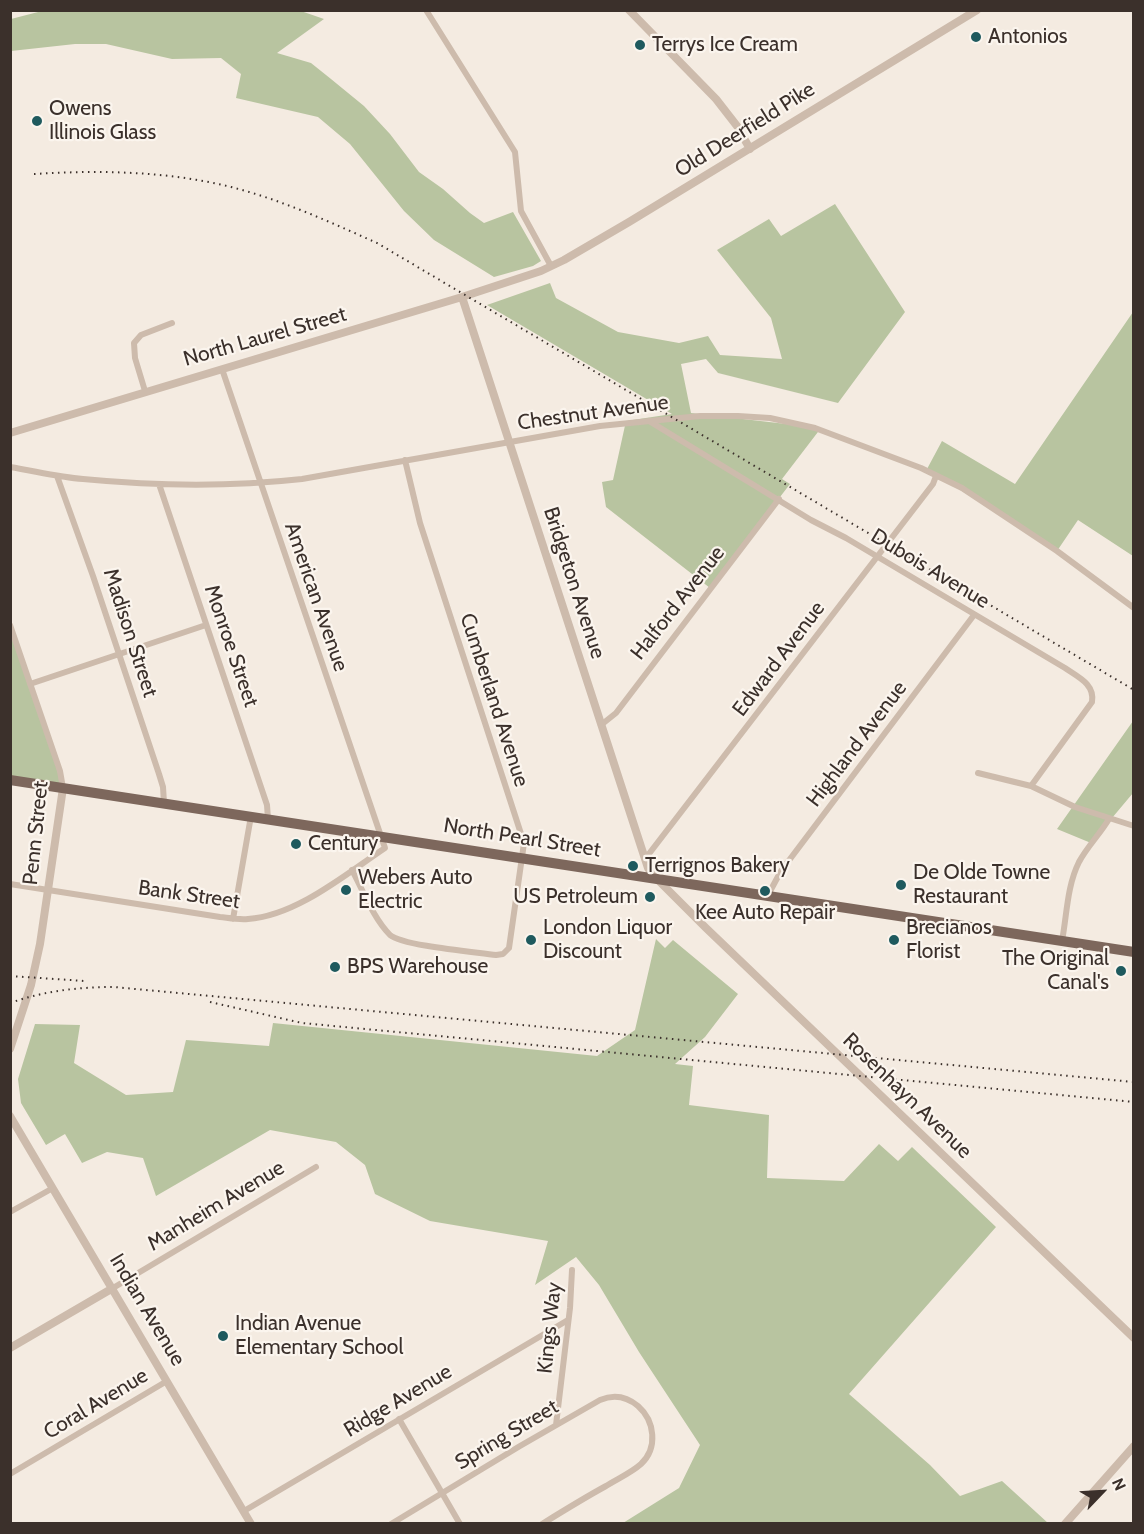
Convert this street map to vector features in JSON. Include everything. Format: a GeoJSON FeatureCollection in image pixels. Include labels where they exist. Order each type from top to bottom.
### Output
{"type":"FeatureCollection","features":[{"type":"Feature","properties":{"kind":"main road","name":"North Pearl Street"},"geometry":{"type":"LineString","coordinates":[[10,780],[1134,951]]}},
{"type":"Feature","properties":{"kind":"street"},"geometry":{"type":"LineString","coordinates":[[426,10],[515,152],[521,211],[551,266]]}},
{"type":"Feature","properties":{"kind":"street"},"geometry":{"type":"LineString","coordinates":[[629,10],[716,99],[737,126],[750,149]]}},
{"type":"Feature","properties":{"kind":"street","name":"Old Deerfield Pike"},"geometry":{"type":"LineString","coordinates":[[529,275],[551,266],[610,233],[976,10]]}},
{"type":"Feature","properties":{"kind":"street","name":"North Laurel Street"},"geometry":{"type":"LineString","coordinates":[[10,433],[529,275]]}},
{"type":"Feature","properties":{"kind":"street","name":"Bridgeton Avenue"},"geometry":{"type":"LineString","coordinates":[[462,297],[644,859],[656,879]]}},
{"type":"Feature","properties":{"kind":"street"},"geometry":{"type":"LineString","coordinates":[[145,391],[135,358],[134,343],[141,335],[172,323]]}},
{"type":"Feature","properties":{"kind":"street","name":"American Avenue"},"geometry":{"type":"LineString","coordinates":[[222,369],[381,835]]}},
{"type":"Feature","properties":{"kind":"street","name":"Chestnut Avenue"},"geometry":{"type":"LineString","coordinates":[[10,467],[83,479],[159,484],[260,484],[302,479],[600,426],[700,416],[770,418],[815,428],[962,488],[1057,551],[1134,608]]}},
{"type":"Feature","properties":{"kind":"street","name":"Dubois Avenue"},"geometry":{"type":"LineString","coordinates":[[649,420],[1088,684],[1092,692],[1092,702],[1031,786]]}},
{"type":"Feature","properties":{"kind":"street","name":"Cumberland Avenue"},"geometry":{"type":"LineString","coordinates":[[352,870],[380,921],[394,938],[496,955],[507,951],[512,941],[524,843],[420,523],[405,460]]}},
{"type":"Feature","properties":{"kind":"street","name":"Madison Street"},"geometry":{"type":"LineString","coordinates":[[57,476],[159,774],[164,803]]}},
{"type":"Feature","properties":{"kind":"street","name":"Edward Avenue"},"geometry":{"type":"LineString","coordinates":[[644,859],[878,557],[933,484],[936,476]]}},
{"type":"Feature","properties":{"kind":"street","name":"Monroe Street"},"geometry":{"type":"LineString","coordinates":[[159,484],[267,805],[268,819]]}},
{"type":"Feature","properties":{"kind":"street","name":"Halford Avenue"},"geometry":{"type":"LineString","coordinates":[[601,725],[616,713],[779,499]]}},
{"type":"Feature","properties":{"kind":"street","name":"Highland Avenue"},"geometry":{"type":"LineString","coordinates":[[768,895],[781,871],[975,615]]}},
{"type":"Feature","properties":{"kind":"street","name":"Penn Street"},"geometry":{"type":"LineString","coordinates":[[10,625],[60,771],[63,788],[31,985],[10,1049]]}},
{"type":"Feature","properties":{"kind":"street"},"geometry":{"type":"LineString","coordinates":[[30,684],[206,625]]}},
{"type":"Feature","properties":{"kind":"street"},"geometry":{"type":"LineString","coordinates":[[978,773],[1031,786],[1075,807],[1134,826]]}},
{"type":"Feature","properties":{"kind":"street"},"geometry":{"type":"LineString","coordinates":[[233,919],[251,816]]}},
{"type":"Feature","properties":{"kind":"street"},"geometry":{"type":"LineString","coordinates":[[1062,941],[1071,883],[1076,870],[1109,819]]}},
{"type":"Feature","properties":{"kind":"street","name":"Bank Street"},"geometry":{"type":"LineString","coordinates":[[10,884],[233,919],[259,918],[283,911],[322,890],[385,848],[381,835]]}},
{"type":"Feature","properties":{"kind":"street","name":"Rosenhayn Avenue"},"geometry":{"type":"LineString","coordinates":[[656,879],[1134,1338]]}},
{"type":"Feature","properties":{"kind":"street","name":"Indian Avenue"},"geometry":{"type":"LineString","coordinates":[[10,1116],[251,1524]]}},
{"type":"Feature","properties":{"kind":"street","name":"Manheim Avenue"},"geometry":{"type":"LineString","coordinates":[[10,1348],[316,1167]]}},
{"type":"Feature","properties":{"kind":"street"},"geometry":{"type":"LineString","coordinates":[[10,1212],[53,1188]]}},
{"type":"Feature","properties":{"kind":"street","name":"Kings Way"},"geometry":{"type":"LineString","coordinates":[[556,1425],[572,1270]]}},
{"type":"Feature","properties":{"kind":"street","name":"Ridge Avenue"},"geometry":{"type":"LineString","coordinates":[[244,1511],[568,1320]]}},
{"type":"Feature","properties":{"kind":"street","name":"Coral Avenue"},"geometry":{"type":"LineString","coordinates":[[10,1473],[167,1381]]}},
{"type":"Feature","properties":{"kind":"street","name":"Spring Street"},"geometry":{"type":"LineString","coordinates":[[391,1524],[600,1400],[613,1396],[629,1400],[643,1411],[650,1420],[652,1442],[650,1451],[641,1464],[542,1524]]}},
{"type":"Feature","properties":{"kind":"street"},"geometry":{"type":"LineString","coordinates":[[399,1419],[460,1524]]}},
{"type":"Feature","properties":{"kind":"street"},"geometry":{"type":"LineString","coordinates":[[1065,1524],[1134,1446]]}},
{"type":"Feature","properties":{"kind":"green space"},"geometry":{"type":"Polygon","coordinates":[[[298,10],[324,19],[277,53],[311,63],[364,106],[390,134],[419,172],[484,223],[513,212],[541,261],[533,266],[494,277],[434,240],[404,211],[350,144],[318,117],[236,98],[241,74],[221,58],[172,59],[106,44],[75,44],[11,51],[11,19],[42,11],[298,10]]]}},
{"type":"Feature","properties":{"kind":"green space"},"geometry":{"type":"Polygon","coordinates":[[[835,204],[905,312],[838,403],[718,373],[706,359],[681,364],[691,413],[821,428],[782,479],[790,484],[710,588],[606,507],[602,482],[613,480],[626,421],[672,414],[487,305],[550,283],[556,298],[618,332],[679,343],[708,336],[720,355],[782,359],[771,318],[717,250],[769,219],[781,236],[835,204]]]}},
{"type":"Feature","properties":{"kind":"green space"},"geometry":{"type":"Polygon","coordinates":[[[1133,312],[1133,556],[1078,520],[1057,551],[927,469],[942,441],[1015,484],[1133,312]]]}},
{"type":"Feature","properties":{"kind":"green space"},"geometry":{"type":"Polygon","coordinates":[[[10,625],[63,788],[11,780],[10,625]]]}},
{"type":"Feature","properties":{"kind":"green space"},"geometry":{"type":"Polygon","coordinates":[[[1133,721],[1133,793],[1091,843],[1057,829],[1133,721]]]}},
{"type":"Feature","properties":{"kind":"green space"},"geometry":{"type":"Polygon","coordinates":[[[656,939],[665,948],[673,940],[738,994],[705,1037],[675,1064],[693,1066],[689,1105],[769,1115],[767,1178],[844,1181],[879,1144],[898,1161],[912,1147],[996,1227],[849,1394],[930,1465],[960,1496],[1002,1481],[1048,1523],[623,1523],[679,1488],[700,1445],[639,1352],[599,1285],[576,1257],[535,1285],[548,1241],[430,1221],[375,1194],[365,1165],[336,1142],[270,1130],[156,1196],[143,1158],[107,1152],[82,1163],[65,1134],[46,1145],[21,1103],[18,1079],[35,1024],[80,1025],[74,1063],[126,1095],[173,1092],[186,1040],[269,1046],[273,1023],[597,1056],[635,1030],[656,939]]]}},
{"type":"Feature","properties":{"kind":"railway"},"geometry":{"type":"LineString","coordinates":[[34,174],[133,173],[207,182],[250,192],[287,205],[377,243],[1134,690]]}},
{"type":"Feature","properties":{"kind":"railway"},"geometry":{"type":"LineString","coordinates":[[10,976],[85,981]]}},
{"type":"Feature","properties":{"kind":"railway"},"geometry":{"type":"LineString","coordinates":[[10,1003],[61,990],[114,987],[1134,1082]]}},
{"type":"Feature","properties":{"kind":"railway"},"geometry":{"type":"LineString","coordinates":[[210,1002],[302,1023],[1134,1102]]}},
{"type":"Feature","properties":{"kind":"place","name":"Antonios"},"geometry":{"type":"Point","coordinates":[976,37]}},
{"type":"Feature","properties":{"kind":"place","name":"Terrys Ice Cream"},"geometry":{"type":"Point","coordinates":[640,45]}},
{"type":"Feature","properties":{"kind":"place","name":"Owens Illinois Glass"},"geometry":{"type":"Point","coordinates":[37,121]}},
{"type":"Feature","properties":{"kind":"place","name":"Century"},"geometry":{"type":"Point","coordinates":[296,844]}},
{"type":"Feature","properties":{"kind":"place","name":"Terrignos Bakery"},"geometry":{"type":"Point","coordinates":[633,866]}},
{"type":"Feature","properties":{"kind":"place","name":"De Olde Towne Restaurant"},"geometry":{"type":"Point","coordinates":[901,885]}},
{"type":"Feature","properties":{"kind":"place","name":"Webers Auto Electric"},"geometry":{"type":"Point","coordinates":[346,890]}},
{"type":"Feature","properties":{"kind":"place","name":"Kee Auto Repair"},"geometry":{"type":"Point","coordinates":[765,891]}},
{"type":"Feature","properties":{"kind":"place","name":"US Petroleum"},"geometry":{"type":"Point","coordinates":[650,897]}},
{"type":"Feature","properties":{"kind":"place","name":"London Liquor Discount"},"geometry":{"type":"Point","coordinates":[531,940]}},
{"type":"Feature","properties":{"kind":"place","name":"Brecianos Florist"},"geometry":{"type":"Point","coordinates":[894,940]}},
{"type":"Feature","properties":{"kind":"place","name":"BPS Warehouse"},"geometry":{"type":"Point","coordinates":[335,967]}},
{"type":"Feature","properties":{"kind":"place","name":"The Original Canal's"},"geometry":{"type":"Point","coordinates":[1121,971]}},
{"type":"Feature","properties":{"kind":"place","name":"Indian Avenue Elementary School"},"geometry":{"type":"Point","coordinates":[223,1336]}}]}
